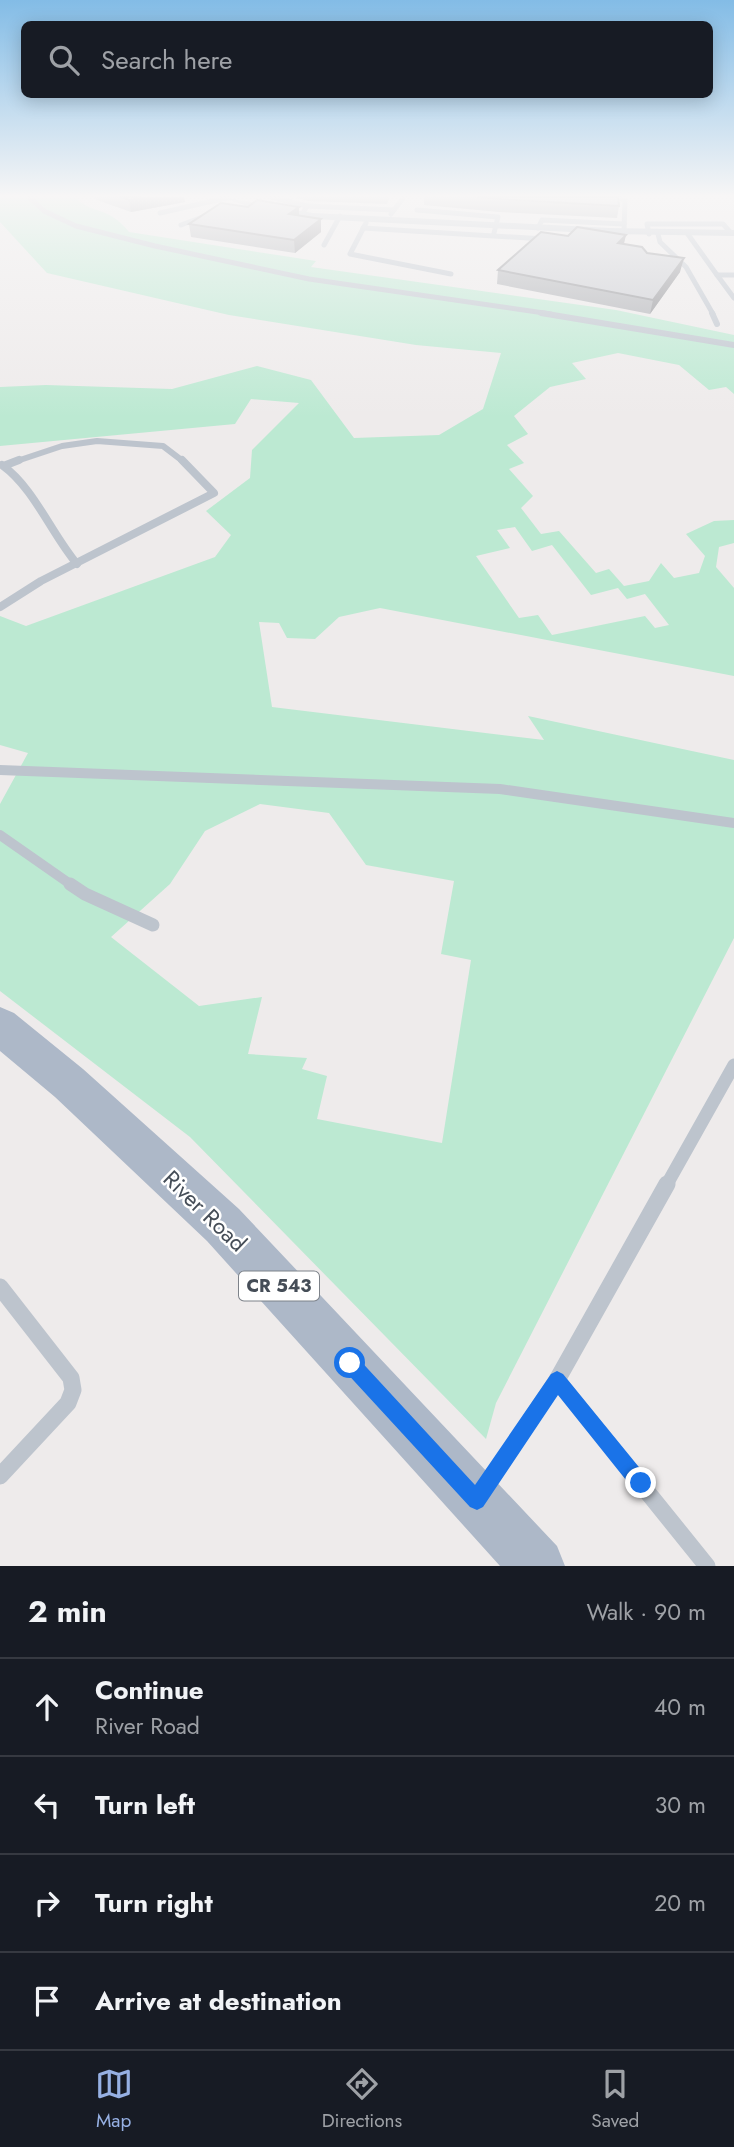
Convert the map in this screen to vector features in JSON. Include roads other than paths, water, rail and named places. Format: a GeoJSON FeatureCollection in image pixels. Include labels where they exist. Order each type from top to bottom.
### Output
{"type":"FeatureCollection","features":[{"type":"Feature","properties":{"kind":"main road","name":"River Road"},"geometry":{"type":"LineString","coordinates":[[0,1027],[69,1083],[223,1225],[537,1566]]}},
{"type":"Feature","properties":{"kind":"lane"},"geometry":{"type":"LineString","coordinates":[[267,270],[309,279],[447,297],[734,345]]}},
{"type":"Feature","properties":{"kind":"lane"},"geometry":{"type":"LineString","coordinates":[[431,270],[451,274]]}},
{"type":"Feature","properties":{"kind":"lane"},"geometry":{"type":"LineString","coordinates":[[686,270],[705,299],[716,324]]}},
{"type":"Feature","properties":{"kind":"lane"},"geometry":{"type":"LineString","coordinates":[[714,270],[734,298]]}},
{"type":"Feature","properties":{"kind":"lane"},"geometry":{"type":"LineString","coordinates":[[718,275],[734,275]]}},
{"type":"Feature","properties":{"kind":"lane"},"geometry":{"type":"LineString","coordinates":[[0,607],[41,581],[214,493],[186,463],[163,446],[148,448],[97,441],[51,448],[3,465]]}},
{"type":"Feature","properties":{"kind":"lane"},"geometry":{"type":"LineString","coordinates":[[3,465],[20,478],[56,538],[77,564]]}},
{"type":"Feature","properties":{"kind":"lane"},"geometry":{"type":"LineString","coordinates":[[0,770],[500,789],[734,823]]}},
{"type":"Feature","properties":{"kind":"lane"},"geometry":{"type":"LineString","coordinates":[[0,835],[85,894],[153,925]]}},
{"type":"Feature","properties":{"kind":"lane"},"geometry":{"type":"LineString","coordinates":[[477,1500],[557,1380],[734,1065]]}},
{"type":"Feature","properties":{"kind":"lane"},"geometry":{"type":"LineString","coordinates":[[0,1287],[71,1378],[73,1390],[68,1403],[0,1476]]}},
{"type":"Feature","properties":{"kind":"lane"},"geometry":{"type":"LineString","coordinates":[[557,1380],[708,1566]]}}]}
